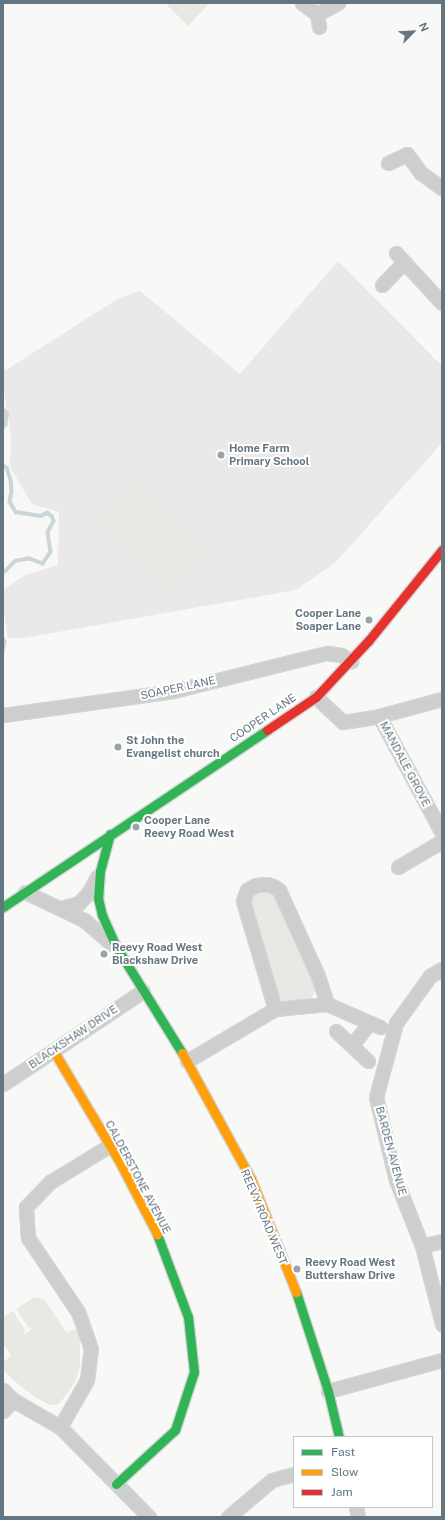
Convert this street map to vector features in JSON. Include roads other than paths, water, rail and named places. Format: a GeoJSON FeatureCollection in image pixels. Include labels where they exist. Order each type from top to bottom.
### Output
{"type":"FeatureCollection","features":[{"type":"Feature","properties":{"kind":"street"},"geometry":{"type":"LineString","coordinates":[[302,3],[318,20],[338,3]]}},
{"type":"Feature","properties":{"kind":"street"},"geometry":{"type":"LineString","coordinates":[[388,163],[408,154],[421,173],[442,188]]}},
{"type":"Feature","properties":{"kind":"street"},"geometry":{"type":"LineString","coordinates":[[382,285],[400,257],[442,303]]}},
{"type":"Feature","properties":{"kind":"street","name":"COOPER LANE"},"geometry":{"type":"LineString","coordinates":[[3,907],[316,697],[351,661],[442,550]]}},
{"type":"Feature","properties":{"kind":"street","name":"SOAPER LANE"},"geometry":{"type":"LineString","coordinates":[[3,715],[173,691],[327,653],[341,655],[351,661]]}},
{"type":"Feature","properties":{"kind":"street"},"geometry":{"type":"LineString","coordinates":[[316,697],[342,722],[379,716],[442,698]]}},
{"type":"Feature","properties":{"kind":"street","name":"MANDALE GROVE"},"geometry":{"type":"LineString","coordinates":[[379,716],[442,833]]}},
{"type":"Feature","properties":{"kind":"street"},"geometry":{"type":"LineString","coordinates":[[110,834],[100,871],[98,898],[102,915],[117,948]]}},
{"type":"Feature","properties":{"kind":"street"},"geometry":{"type":"LineString","coordinates":[[398,867],[442,841]]}},
{"type":"Feature","properties":{"kind":"street"},"geometry":{"type":"LineString","coordinates":[[61,908],[79,903],[89,892],[100,871]]}},
{"type":"Feature","properties":{"kind":"street"},"geometry":{"type":"LineString","coordinates":[[275,1009],[244,901],[247,890],[256,885],[267,884],[279,890],[318,976],[327,1004]]}},
{"type":"Feature","properties":{"kind":"street"},"geometry":{"type":"LineString","coordinates":[[25,892],[84,920],[117,948]]}},
{"type":"Feature","properties":{"kind":"street","name":"REEVY ROAD WEST"},"geometry":{"type":"LineString","coordinates":[[117,948],[187,1061],[250,1179],[296,1292],[328,1391],[339,1436]]}},
{"type":"Feature","properties":{"kind":"street","name":"BARDEN AVENUE"},"geometry":{"type":"LineString","coordinates":[[442,969],[430,976],[396,1023],[376,1097],[396,1180],[422,1246],[442,1324]]}},
{"type":"Feature","properties":{"kind":"street","name":"BLACKSHAW DRIVE"},"geometry":{"type":"LineString","coordinates":[[3,1084],[143,991]]}},
{"type":"Feature","properties":{"kind":"street"},"geometry":{"type":"LineString","coordinates":[[187,1061],[275,1009],[327,1004],[374,1025],[352,1045]]}},
{"type":"Feature","properties":{"kind":"street"},"geometry":{"type":"LineString","coordinates":[[336,1031],[368,1061]]}},
{"type":"Feature","properties":{"kind":"street","name":"CALDERSTONE AVENUE"},"geometry":{"type":"LineString","coordinates":[[53,1050],[109,1146],[157,1235],[188,1317],[194,1372],[175,1430],[116,1484]]}},
{"type":"Feature","properties":{"kind":"street"},"geometry":{"type":"LineString","coordinates":[[60,1427],[87,1380],[91,1349],[78,1312],[28,1238],[26,1207],[50,1182],[109,1146]]}},
{"type":"Feature","properties":{"kind":"street"},"geometry":{"type":"LineString","coordinates":[[422,1246],[442,1241]]}},
{"type":"Feature","properties":{"kind":"street"},"geometry":{"type":"LineString","coordinates":[[328,1391],[442,1360]]}},
{"type":"Feature","properties":{"kind":"street"},"geometry":{"type":"LineString","coordinates":[[3,1390],[13,1400],[60,1427],[149,1517]]}},
{"type":"Feature","properties":{"kind":"street"},"geometry":{"type":"LineString","coordinates":[[3,1411],[13,1400]]}},
{"type":"Feature","properties":{"kind":"street"},"geometry":{"type":"LineString","coordinates":[[228,1517],[272,1480],[293,1474]]}},
{"type":"Feature","properties":{"kind":"waterway"},"geometry":{"type":"LineString","coordinates":[[3,409],[7,413],[6,425],[3,428]]}},
{"type":"Feature","properties":{"kind":"waterway"},"geometry":{"type":"LineString","coordinates":[[3,465],[7,468],[11,480],[12,491],[10,502],[16,512],[41,516],[47,513],[52,516],[54,521],[48,533],[51,552],[43,564],[29,559],[16,561],[3,574]]}},
{"type":"Feature","properties":{"kind":"waterway"},"geometry":{"type":"LineString","coordinates":[[3,638],[5,642],[3,652]]}},
{"type":"Feature","properties":{"kind":"place","name":"Home Farm Primary School"},"geometry":{"type":"Point","coordinates":[221,455]}},
{"type":"Feature","properties":{"kind":"place","name":"Cooper Lane Soaper Lane"},"geometry":{"type":"Point","coordinates":[369,620]}},
{"type":"Feature","properties":{"kind":"place","name":"St John the Evangelist church"},"geometry":{"type":"Point","coordinates":[118,747]}},
{"type":"Feature","properties":{"kind":"place","name":"Cooper Lane Reevy Road West"},"geometry":{"type":"Point","coordinates":[136,827]}},
{"type":"Feature","properties":{"kind":"place","name":"Reevy Road West Blackshaw Drive"},"geometry":{"type":"Point","coordinates":[104,954]}},
{"type":"Feature","properties":{"kind":"place","name":"Reevy Road West Buttershaw Drive"},"geometry":{"type":"Point","coordinates":[297,1269]}}]}
